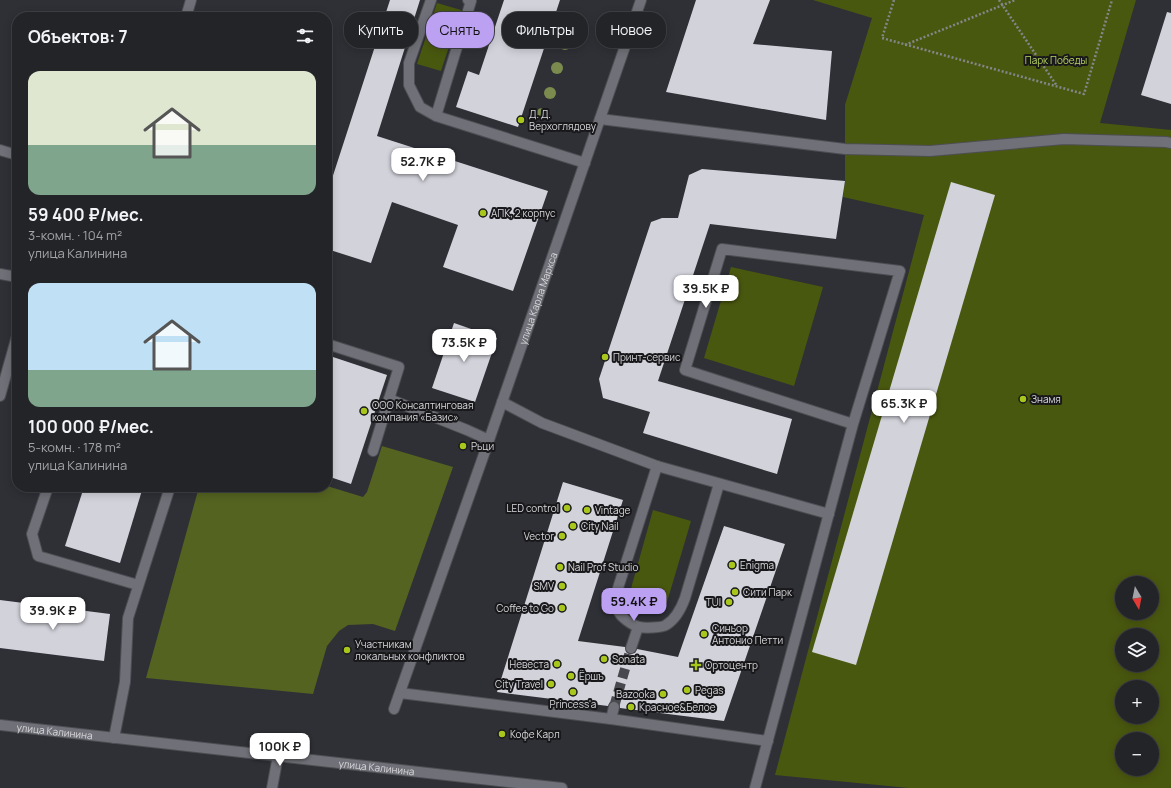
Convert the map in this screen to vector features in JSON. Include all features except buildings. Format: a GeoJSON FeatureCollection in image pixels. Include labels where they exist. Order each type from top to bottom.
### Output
{"type":"FeatureCollection","features":[{"type":"Feature","properties":{"kind":"street"},"geometry":{"type":"LineString","coordinates":[[187,12],[191,0]]}},
{"type":"Feature","properties":{"kind":"street"},"geometry":{"type":"LineString","coordinates":[[431,0],[409,64],[409,85],[420,107],[436,116],[585,163]]}},
{"type":"Feature","properties":{"kind":"street"},"geometry":{"type":"LineString","coordinates":[[436,116],[471,1],[468,0]]}},
{"type":"Feature","properties":{"kind":"street","name":"улица Карла Маркса"},"geometry":{"type":"LineString","coordinates":[[394,709],[489,440],[641,0]]}},
{"type":"Feature","properties":{"kind":"street"},"geometry":{"type":"LineString","coordinates":[[600,119],[845,149],[930,151],[1064,139],[1171,143]]}},
{"type":"Feature","properties":{"kind":"street"},"geometry":{"type":"LineString","coordinates":[[0,150],[12,154]]}},
{"type":"Feature","properties":{"kind":"street"},"geometry":{"type":"LineString","coordinates":[[756,788],[853,424],[900,271],[722,249],[685,370],[853,424]]}},
{"type":"Feature","properties":{"kind":"street"},"geometry":{"type":"LineString","coordinates":[[0,274],[12,276]]}},
{"type":"Feature","properties":{"kind":"street"},"geometry":{"type":"LineString","coordinates":[[332,346],[399,367],[373,451]]}},
{"type":"Feature","properties":{"kind":"street"},"geometry":{"type":"LineString","coordinates":[[0,396],[12,354]]}},
{"type":"Feature","properties":{"kind":"street"},"geometry":{"type":"LineString","coordinates":[[389,400],[489,440]]}},
{"type":"Feature","properties":{"kind":"street"},"geometry":{"type":"LineString","coordinates":[[502,402],[542,423],[657,466],[829,514]]}},
{"type":"Feature","properties":{"kind":"street"},"geometry":{"type":"LineString","coordinates":[[657,466],[618,588],[618,611],[626,620],[638,627],[664,627],[673,620],[680,611],[719,484]]}},
{"type":"Feature","properties":{"kind":"street"},"geometry":{"type":"LineString","coordinates":[[46,492],[32,534],[38,556],[138,586]]}},
{"type":"Feature","properties":{"kind":"street"},"geometry":{"type":"LineString","coordinates":[[114,738],[125,682],[128,618],[168,492]]}},
{"type":"Feature","properties":{"kind":"street"},"geometry":{"type":"LineString","coordinates":[[631,648],[638,627]]}},
{"type":"Feature","properties":{"kind":"street"},"geometry":{"type":"LineString","coordinates":[[400,693],[611,719],[768,741]]}},
{"type":"Feature","properties":{"kind":"street"},"geometry":{"type":"LineString","coordinates":[[611,719],[614,707]]}},
{"type":"Feature","properties":{"kind":"street","name":"улица Калинина"},"geometry":{"type":"LineString","coordinates":[[0,725],[562,788]]}},
{"type":"Feature","properties":{"kind":"street"},"geometry":{"type":"LineString","coordinates":[[272,788],[278,756]]}},
{"type":"Feature","properties":{"kind":"path"},"geometry":{"type":"LineString","coordinates":[[894,0],[882,38],[1084,94],[1112,0]]}},
{"type":"Feature","properties":{"kind":"path"},"geometry":{"type":"LineString","coordinates":[[999,0],[1057,87]]}},
{"type":"Feature","properties":{"kind":"path"},"geometry":{"type":"LineString","coordinates":[[1003,5],[1004,0]]}},
{"type":"Feature","properties":{"kind":"path"},"geometry":{"type":"LineString","coordinates":[[904,45],[1015,0]]}},
{"type":"Feature","properties":{"kind":"green space","name":"Знамя"},"geometry":{"type":"Polygon","coordinates":[[[813,0],[1136,0],[1100,123],[1171,130],[1171,788],[909,788],[775,775],[924,215],[843,197],[845,181],[845,105],[872,18],[813,0]]]}},
{"type":"Feature","properties":{"kind":"green space"},"geometry":{"type":"Polygon","coordinates":[[[437,3],[461,10],[460,12],[434,12],[437,3]]]}},
{"type":"Feature","properties":{"kind":"green space"},"geometry":{"type":"Polygon","coordinates":[[[426,37],[426,48],[449,48],[441,71],[417,64],[426,37]]]}},
{"type":"Feature","properties":{"kind":"green space"},"geometry":{"type":"Polygon","coordinates":[[[731,267],[823,287],[794,386],[704,358],[731,267]]]}},
{"type":"Feature","properties":{"kind":"green space"},"geometry":{"type":"Polygon","coordinates":[[[382,446],[453,467],[395,631],[373,624],[348,625],[339,631],[327,646],[313,694],[146,678],[198,492],[332,492],[332,488],[363,497],[367,492],[382,446]]]}},
{"type":"Feature","properties":{"kind":"green space"},"geometry":{"type":"Polygon","coordinates":[[[653,510],[691,521],[667,602],[662,610],[648,612],[637,608],[632,599],[631,593],[653,510]]]}},
{"type":"Feature","properties":{"kind":"tunnel"},"geometry":{"type":"LineString","coordinates":[[614,707],[631,648]]}},
{"type":"Feature","properties":{"kind":"place","name":"Д. Д. Верхоглядову"},"geometry":{"type":"Point","coordinates":[521,120]}},
{"type":"Feature","properties":{"kind":"place","name":"АПК, 2 корпус"},"geometry":{"type":"Point","coordinates":[483,213]}},
{"type":"Feature","properties":{"kind":"place","name":"Принт-сервис"},"geometry":{"type":"Point","coordinates":[605,357]}},
{"type":"Feature","properties":{"kind":"place","name":"Знамя"},"geometry":{"type":"Point","coordinates":[1023,399]}},
{"type":"Feature","properties":{"kind":"place","name":"ООО Консалтинговая компания «Базис»"},"geometry":{"type":"Point","coordinates":[364,411]}},
{"type":"Feature","properties":{"kind":"place","name":"Рьци"},"geometry":{"type":"Point","coordinates":[463,446]}},
{"type":"Feature","properties":{"kind":"place","name":"LED control"},"geometry":{"type":"Point","coordinates":[567,508]}},
{"type":"Feature","properties":{"kind":"place","name":"Vintage"},"geometry":{"type":"Point","coordinates":[587,510]}},
{"type":"Feature","properties":{"kind":"place","name":"City Nail"},"geometry":{"type":"Point","coordinates":[573,526]}},
{"type":"Feature","properties":{"kind":"place","name":"Vector"},"geometry":{"type":"Point","coordinates":[562,536]}},
{"type":"Feature","properties":{"kind":"place","name":"Enigma"},"geometry":{"type":"Point","coordinates":[732,565]}},
{"type":"Feature","properties":{"kind":"place","name":"Nail Prof Studio"},"geometry":{"type":"Point","coordinates":[560,567]}},
{"type":"Feature","properties":{"kind":"place","name":"SMV"},"geometry":{"type":"Point","coordinates":[562,586]}},
{"type":"Feature","properties":{"kind":"place","name":"Сити Парк"},"geometry":{"type":"Point","coordinates":[735,592]}},
{"type":"Feature","properties":{"kind":"place","name":"TUI"},"geometry":{"type":"Point","coordinates":[729,602]}},
{"type":"Feature","properties":{"kind":"place","name":"Coffee to Go"},"geometry":{"type":"Point","coordinates":[562,608]}},
{"type":"Feature","properties":{"kind":"place","name":"Синьор Антонио Петти"},"geometry":{"type":"Point","coordinates":[704,634]}},
{"type":"Feature","properties":{"kind":"place","name":"Участникам локальных конфликтов"},"geometry":{"type":"Point","coordinates":[347,650]}},
{"type":"Feature","properties":{"kind":"place","name":"Sonata"},"geometry":{"type":"Point","coordinates":[604,659]}},
{"type":"Feature","properties":{"kind":"place","name":"Невеста"},"geometry":{"type":"Point","coordinates":[557,664]}},
{"type":"Feature","properties":{"kind":"place","name":"Ортоцентр"},"geometry":{"type":"Point","coordinates":[696,665]}},
{"type":"Feature","properties":{"kind":"place","name":"Ёршъ"},"geometry":{"type":"Point","coordinates":[571,676]}},
{"type":"Feature","properties":{"kind":"place","name":"City Travel"},"geometry":{"type":"Point","coordinates":[551,684]}},
{"type":"Feature","properties":{"kind":"place","name":"Pegas"},"geometry":{"type":"Point","coordinates":[687,690]}},
{"type":"Feature","properties":{"kind":"place","name":"Princess'a"},"geometry":{"type":"Point","coordinates":[573,692]}},
{"type":"Feature","properties":{"kind":"place","name":"Bazooka"},"geometry":{"type":"Point","coordinates":[663,694]}},
{"type":"Feature","properties":{"kind":"place","name":"Красное&Белое"},"geometry":{"type":"Point","coordinates":[631,707]}},
{"type":"Feature","properties":{"kind":"place","name":"Кофе Карл"},"geometry":{"type":"Point","coordinates":[502,734]}},
{"type":"Feature","properties":{"kind":"park label","name":"Парк Победы"},"geometry":{"type":"Point","coordinates":[1056,60]}}]}
